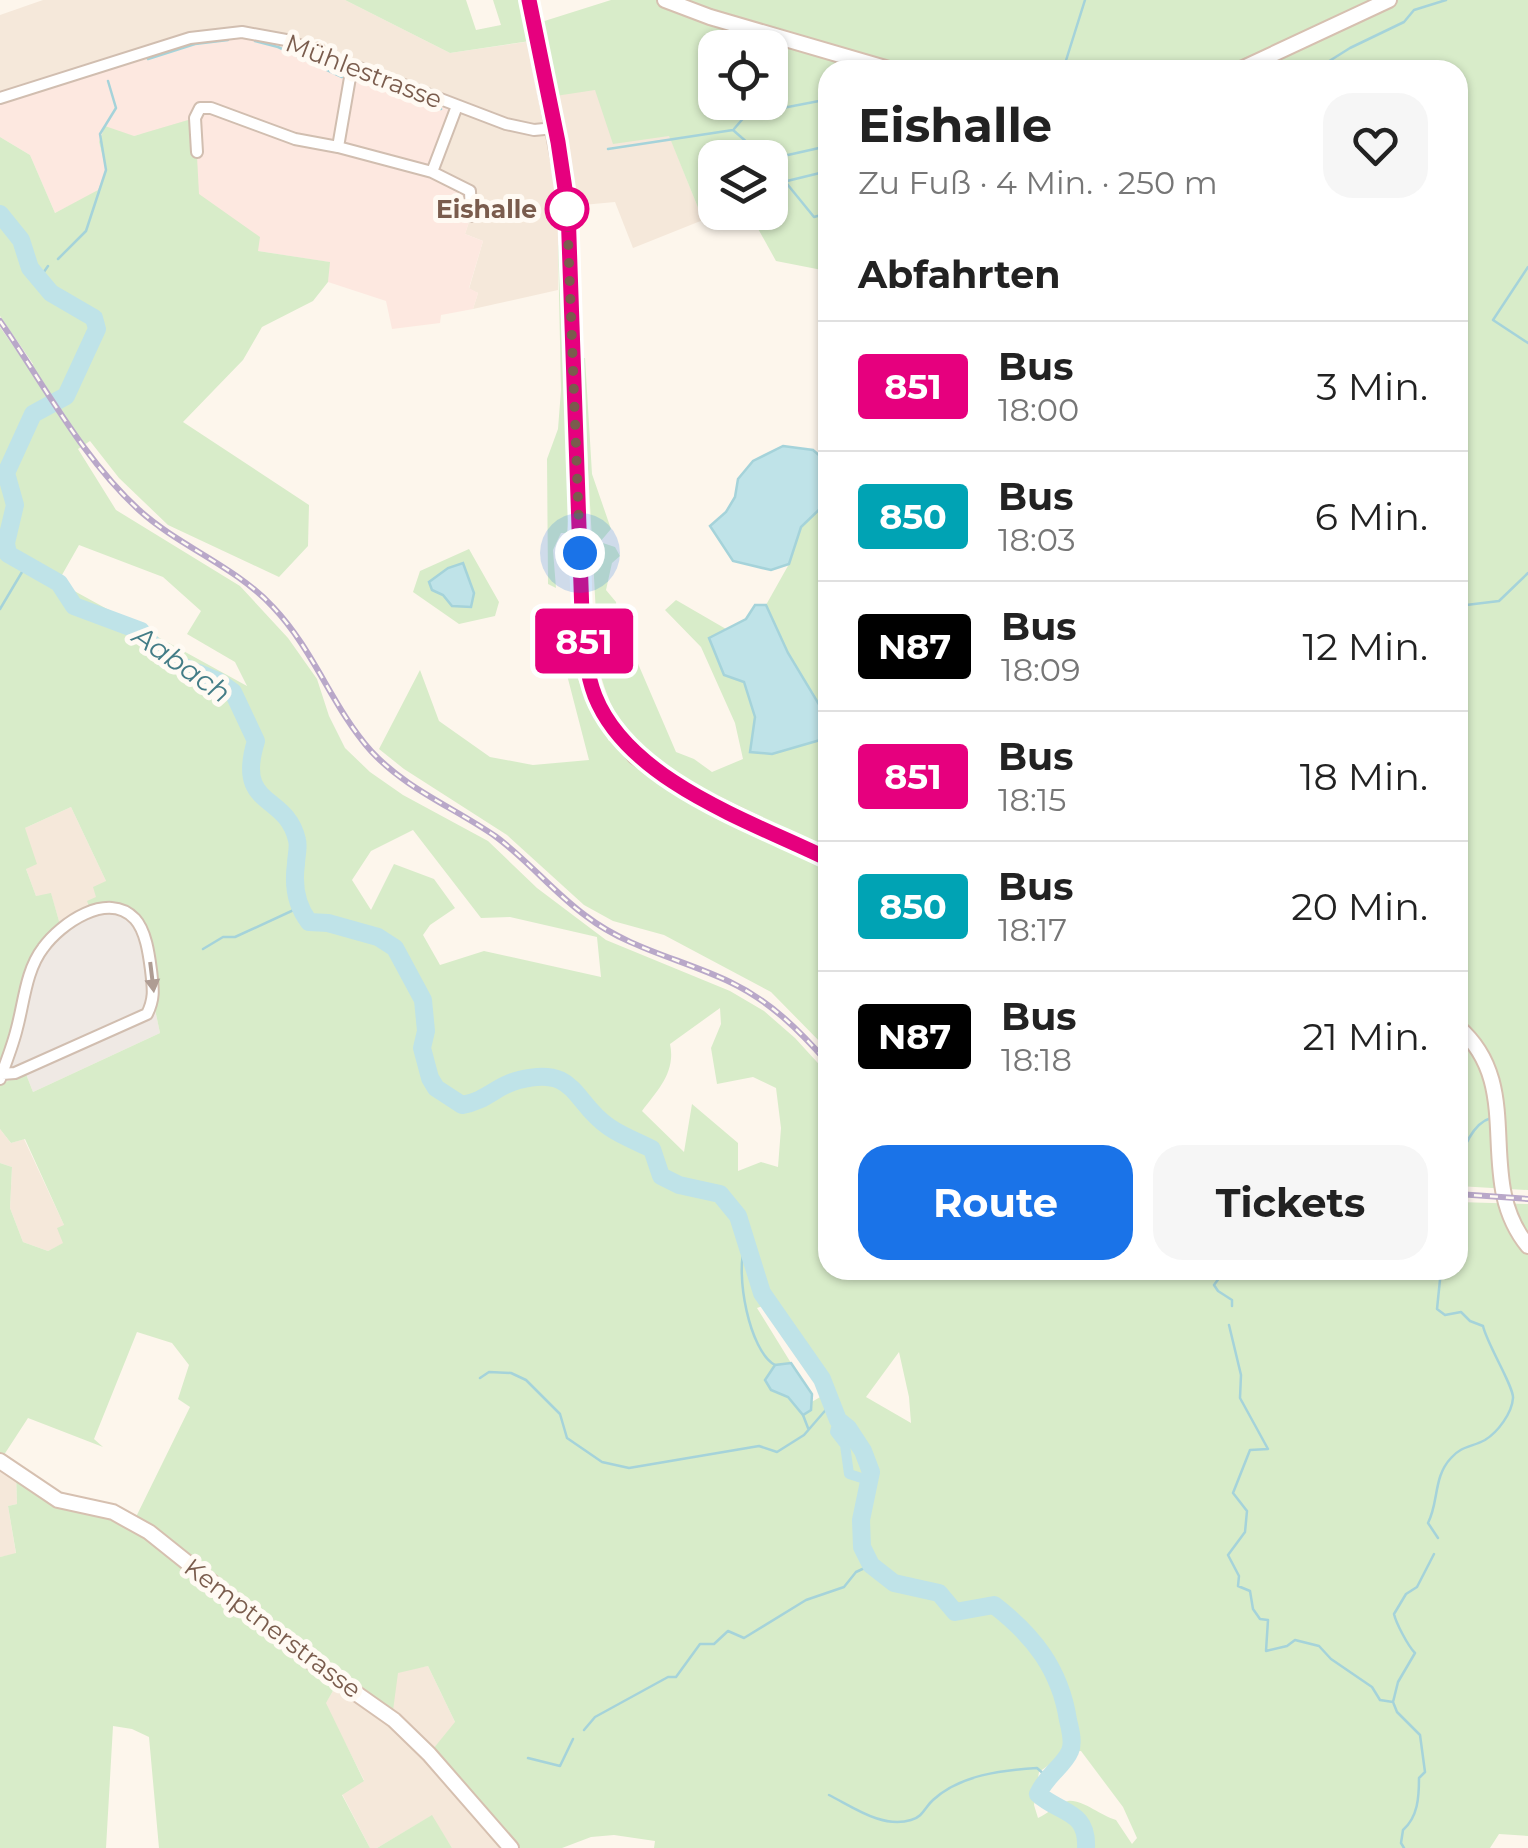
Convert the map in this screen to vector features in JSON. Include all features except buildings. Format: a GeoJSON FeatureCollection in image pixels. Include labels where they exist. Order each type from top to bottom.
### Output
{"type":"FeatureCollection","features":[{"type":"Feature","properties":{"kind":"main road"},"geometry":{"type":"LineString","coordinates":[[529,0],[568,209],[582,614],[588,670],[602,712],[635,756],[655,772],[818,854]]}},
{"type":"Feature","properties":{"kind":"main road"},"geometry":{"type":"LineString","coordinates":[[666,0],[710,18],[857,60]]}},
{"type":"Feature","properties":{"kind":"main road"},"geometry":{"type":"LineString","coordinates":[[1260,60],[1389,0]]}},
{"type":"Feature","properties":{"kind":"main road"},"geometry":{"type":"LineString","coordinates":[[1468,1034],[1496,1052]]}},
{"type":"Feature","properties":{"kind":"main road"},"geometry":{"type":"LineString","coordinates":[[1516,1162],[1511,1210],[1528,1246]]}},
{"type":"Feature","properties":{"kind":"main road","name":"Kemptnerstrasse"},"geometry":{"type":"LineString","coordinates":[[0,1461],[58,1500],[114,1512],[149,1532],[313,1663],[394,1720],[430,1754],[511,1848]]}},
{"type":"Feature","properties":{"kind":"street","name":"Mühlestrasse"},"geometry":{"type":"LineString","coordinates":[[0,98],[190,38],[242,32],[276,37],[524,128],[555,128]]}},
{"type":"Feature","properties":{"kind":"street"},"geometry":{"type":"LineString","coordinates":[[338,146],[352,66]]}},
{"type":"Feature","properties":{"kind":"street"},"geometry":{"type":"LineString","coordinates":[[432,172],[457,106]]}},
{"type":"Feature","properties":{"kind":"street"},"geometry":{"type":"LineString","coordinates":[[197,152],[195,118],[200,108],[211,108],[294,138],[432,172],[470,192],[470,216]]}},
{"type":"Feature","properties":{"kind":"street"},"geometry":{"type":"LineString","coordinates":[[102,908],[122,911],[136,920],[150,959],[154,1000],[147,1014],[16,1074],[1,1076],[31,969],[42,948],[75,919],[102,908]]}},
{"type":"Feature","properties":{"kind":"shaded area"},"geometry":{"type":"Polygon","coordinates":[[[43,0],[345,0],[450,53],[538,40],[595,90],[669,135],[698,208],[698,222],[633,248],[615,202],[561,207],[563,246],[558,246],[558,290],[473,309],[478,293],[469,289],[483,241],[465,234],[471,216],[0,98],[0,15],[43,0]]]}},
{"type":"Feature","properties":{"kind":"shaded area"},"geometry":{"type":"Polygon","coordinates":[[[259,34],[457,106],[432,172],[470,191],[471,216],[465,234],[483,241],[469,288],[478,293],[473,309],[441,315],[440,323],[392,329],[386,301],[328,282],[329,262],[258,251],[198,194],[195,118],[99,142],[106,170],[98,191],[55,213],[30,155],[0,137],[0,98],[190,38],[259,34]]]}},
{"type":"Feature","properties":{"kind":"shaded area"},"geometry":{"type":"Polygon","coordinates":[[[71,807],[106,881],[91,911],[61,928],[51,894],[36,896],[26,869],[25,828],[71,807]]]}},
{"type":"Feature","properties":{"kind":"shaded area"},"geometry":{"type":"Polygon","coordinates":[[[101,908],[136,920],[160,1033],[33,1092],[26,1074],[0,1084],[31,969],[61,928],[101,908]]]}},
{"type":"Feature","properties":{"kind":"shaded area"},"geometry":{"type":"Polygon","coordinates":[[[0,1129],[11,1143],[24,1139],[64,1225],[64,1243],[48,1251],[23,1242],[10,1208],[12,1167],[0,1163],[0,1129]]]}},
{"type":"Feature","properties":{"kind":"shaded area"},"geometry":{"type":"Polygon","coordinates":[[[0,1461],[16,1472],[17,1504],[8,1506],[16,1554],[0,1557],[0,1461]]]}},
{"type":"Feature","properties":{"kind":"shaded area"},"geometry":{"type":"Polygon","coordinates":[[[428,1666],[511,1848],[452,1848],[431,1816],[377,1848],[370,1848],[342,1794],[364,1780],[325,1704],[339,1681],[428,1666]]]}},
{"type":"Feature","properties":{"kind":"green space"},"geometry":{"type":"Polygon","coordinates":[[[345,0],[466,0],[476,30],[501,25],[493,0],[529,0],[535,24],[611,0],[1528,0],[1528,1190],[1468,1187],[1468,60],[818,60],[818,269],[776,261],[759,230],[788,230],[788,140],[698,140],[698,208],[669,136],[613,144],[595,90],[549,97],[537,40],[450,53],[345,0]]]}},
{"type":"Feature","properties":{"kind":"green space"},"geometry":{"type":"Polygon","coordinates":[[[195,118],[199,194],[260,237],[258,251],[330,262],[328,282],[313,301],[262,327],[243,360],[183,422],[309,505],[308,546],[279,577],[168,525],[119,478],[90,441],[78,449],[116,510],[240,586],[288,638],[317,679],[345,748],[370,772],[403,795],[488,841],[537,888],[606,940],[730,991],[764,1011],[818,1063],[818,1280],[1468,1280],[1468,1202],[1528,1204],[1528,1836],[1499,1834],[1490,1848],[654,1848],[655,1841],[614,1835],[591,1837],[562,1848],[511,1848],[429,1754],[455,1722],[428,1666],[398,1673],[392,1718],[338,1682],[326,1703],[364,1781],[342,1795],[370,1848],[159,1848],[149,1737],[113,1726],[106,1848],[0,1848],[0,1557],[16,1553],[8,1506],[17,1504],[16,1472],[47,1495],[134,1521],[190,1407],[178,1399],[189,1365],[172,1343],[137,1332],[94,1439],[103,1447],[28,1418],[0,1461],[0,1163],[12,1167],[10,1208],[23,1242],[48,1251],[63,1243],[57,1228],[64,1225],[25,1139],[11,1143],[0,1129],[0,1084],[26,1074],[33,1092],[160,1033],[136,920],[123,911],[91,911],[87,901],[96,897],[93,887],[106,881],[71,807],[25,828],[37,864],[26,869],[36,896],[51,893],[61,928],[42,948],[0,1079],[0,327],[28,367],[33,364],[0,316],[0,137],[30,155],[55,213],[98,190],[106,170],[99,142],[105,126],[134,136],[195,118]],[[79,545],[58,582],[247,686],[235,662],[187,634],[201,611],[163,577],[79,545]],[[413,830],[371,851],[352,880],[371,910],[394,864],[434,879],[455,908],[430,925],[423,935],[440,965],[484,951],[601,977],[597,937],[510,917],[481,918],[413,830]],[[720,1008],[670,1044],[670,1063],[664,1080],[642,1111],[684,1152],[692,1104],[738,1143],[738,1171],[761,1162],[778,1167],[781,1128],[776,1088],[753,1077],[717,1084],[711,1048],[721,1024],[720,1008]],[[768,1304],[757,1308],[791,1363],[775,1365],[771,1390],[787,1397],[798,1410],[827,1393],[818,1369],[768,1304]],[[899,1352],[866,1397],[911,1423],[899,1352]],[[1081,1751],[1067,1752],[1039,1772],[1034,1805],[1038,1818],[1064,1802],[1073,1801],[1116,1820],[1132,1844],[1137,1838],[1123,1807],[1081,1751]]]}},
{"type":"Feature","properties":{"kind":"green space"},"geometry":{"type":"Polygon","coordinates":[[[558,245],[563,246],[570,497],[567,533],[561,533],[553,550],[556,588],[548,584],[547,459],[558,429],[561,390],[558,245]]]}},
{"type":"Feature","properties":{"kind":"green space"},"geometry":{"type":"Polygon","coordinates":[[[582,358],[592,474],[611,529],[600,542],[615,547],[620,556],[612,563],[606,590],[616,602],[622,655],[636,659],[676,752],[712,772],[743,759],[735,723],[701,647],[665,610],[676,600],[726,629],[710,637],[724,675],[744,682],[773,754],[818,741],[818,1040],[771,992],[664,935],[613,921],[584,905],[507,835],[379,749],[420,670],[439,721],[490,757],[533,765],[589,760],[567,675],[576,674],[609,741],[616,733],[680,786],[691,783],[644,749],[622,724],[599,669],[582,358]]]}},
{"type":"Feature","properties":{"kind":"green space"},"geometry":{"type":"Polygon","coordinates":[[[818,511],[818,705],[766,605],[789,564],[801,527],[818,511]]]}},
{"type":"Feature","properties":{"kind":"green space"},"geometry":{"type":"Polygon","coordinates":[[[469,549],[499,602],[495,616],[459,624],[413,592],[420,571],[469,549]]]}},
{"type":"Feature","properties":{"kind":"green space"},"geometry":{"type":"Polygon","coordinates":[[[432,1815],[452,1848],[377,1848],[432,1815]]]}},
{"type":"Feature","properties":{"kind":"water"},"geometry":{"type":"Polygon","coordinates":[[[783,446],[813,450],[818,454],[818,511],[801,527],[789,564],[771,570],[733,561],[710,526],[726,512],[735,497],[738,479],[753,461],[783,446]]]}},
{"type":"Feature","properties":{"kind":"water"},"geometry":{"type":"Polygon","coordinates":[[[463,563],[474,593],[471,607],[452,606],[432,590],[429,582],[463,563]]]}},
{"type":"Feature","properties":{"kind":"water"},"geometry":{"type":"Polygon","coordinates":[[[755,605],[766,605],[788,653],[818,703],[818,741],[772,754],[750,752],[755,717],[744,682],[724,675],[709,638],[746,619],[755,605]]]}},
{"type":"Feature","properties":{"kind":"water"},"geometry":{"type":"Polygon","coordinates":[[[791,1363],[812,1394],[811,1410],[803,1415],[788,1397],[771,1390],[765,1380],[775,1365],[791,1363]]]}},
{"type":"Feature","properties":{"kind":"waterway"},"geometry":{"type":"LineString","coordinates":[[1066,60],[1085,0]]}},
{"type":"Feature","properties":{"kind":"waterway"},"geometry":{"type":"LineString","coordinates":[[1331,60],[1404,22],[1414,10],[1446,0]]}},
{"type":"Feature","properties":{"kind":"waterway"},"geometry":{"type":"LineString","coordinates":[[148,59],[195,44],[228,40]]}},
{"type":"Feature","properties":{"kind":"waterway"},"geometry":{"type":"LineString","coordinates":[[255,41],[278,47],[342,77]]}},
{"type":"Feature","properties":{"kind":"waterway"},"geometry":{"type":"LineString","coordinates":[[357,79],[441,109]]}},
{"type":"Feature","properties":{"kind":"waterway"},"geometry":{"type":"LineString","coordinates":[[58,259],[86,231],[106,170],[100,134],[116,108],[108,81]]}},
{"type":"Feature","properties":{"kind":"waterway"},"geometry":{"type":"LineString","coordinates":[[734,129],[746,115],[818,101]]}},
{"type":"Feature","properties":{"kind":"waterway"},"geometry":{"type":"LineString","coordinates":[[608,149],[733,130],[744,140]]}},
{"type":"Feature","properties":{"kind":"waterway"},"geometry":{"type":"LineString","coordinates":[[788,155],[818,148]]}},
{"type":"Feature","properties":{"kind":"waterway"},"geometry":{"type":"LineString","coordinates":[[788,181],[818,173]]}},
{"type":"Feature","properties":{"kind":"waterway"},"geometry":{"type":"LineString","coordinates":[[788,185],[814,217],[818,216]]}},
{"type":"Feature","properties":{"kind":"waterway","name":"Aabach"},"geometry":{"type":"LineString","coordinates":[[0,214],[21,240],[30,268],[51,293],[94,318],[97,329],[66,396],[33,414],[6,473],[15,505],[6,543],[8,554],[59,583],[74,606],[141,631],[165,659],[218,681],[233,692],[256,741],[251,763],[257,790],[283,814],[297,840],[295,887],[301,909],[309,922],[328,923],[378,937],[395,948],[423,1000],[426,1031],[422,1048],[436,1088],[462,1105],[519,1080],[538,1077],[563,1082],[609,1127],[652,1149],[661,1176],[679,1185],[720,1194],[738,1216],[762,1293],[822,1379],[838,1420],[863,1451],[871,1472],[861,1520],[862,1547],[871,1565],[894,1583],[939,1593],[955,1612],[994,1605],[1021,1628],[1051,1669],[1064,1702],[1072,1744],[1038,1794],[1077,1819],[1086,1848]]}},
{"type":"Feature","properties":{"kind":"waterway"},"geometry":{"type":"LineString","coordinates":[[39,279],[48,266]]}},
{"type":"Feature","properties":{"kind":"waterway"},"geometry":{"type":"LineString","coordinates":[[1528,267],[1493,320],[1528,343]]}},
{"type":"Feature","properties":{"kind":"waterway","name":"Aabach"},"geometry":{"type":"LineString","coordinates":[[0,468],[6,473]]}},
{"type":"Feature","properties":{"kind":"waterway"},"geometry":{"type":"LineString","coordinates":[[0,609],[25,567]]}},
{"type":"Feature","properties":{"kind":"waterway"},"geometry":{"type":"LineString","coordinates":[[1468,605],[1499,601],[1528,573]]}},
{"type":"Feature","properties":{"kind":"waterway"},"geometry":{"type":"LineString","coordinates":[[203,949],[223,937],[235,937],[298,908]]}},
{"type":"Feature","properties":{"kind":"waterway"},"geometry":{"type":"LineString","coordinates":[[1468,1140],[1479,1125],[1491,1118]]}},
{"type":"Feature","properties":{"kind":"waterway"},"geometry":{"type":"LineString","coordinates":[[745,1246],[742,1274],[746,1310],[758,1344],[775,1365]]}},
{"type":"Feature","properties":{"kind":"waterway"},"geometry":{"type":"LineString","coordinates":[[1218,1280],[1214,1285],[1232,1300],[1232,1306]]}},
{"type":"Feature","properties":{"kind":"waterway"},"geometry":{"type":"LineString","coordinates":[[1438,1538],[1428,1523],[1445,1465],[1459,1451],[1495,1432],[1507,1416],[1513,1398],[1483,1326],[1461,1312],[1445,1315],[1437,1309],[1440,1280]]}},
{"type":"Feature","properties":{"kind":"waterway"},"geometry":{"type":"LineString","coordinates":[[1229,1325],[1241,1375],[1240,1398],[1268,1449],[1250,1450],[1233,1493],[1247,1511],[1245,1532],[1228,1555],[1239,1576],[1238,1586],[1250,1591],[1253,1609],[1260,1619],[1268,1620],[1266,1651],[1295,1640],[1319,1646],[1372,1687],[1380,1700],[1393,1702]]}},
{"type":"Feature","properties":{"kind":"waterway"},"geometry":{"type":"LineString","coordinates":[[480,1378],[489,1372],[511,1373],[526,1380],[560,1414],[567,1438],[602,1462],[629,1468],[759,1446],[777,1452],[804,1435],[830,1405]]}},
{"type":"Feature","properties":{"kind":"waterway"},"geometry":{"type":"LineString","coordinates":[[803,1415],[808,1428]]}},
{"type":"Feature","properties":{"kind":"waterway"},"geometry":{"type":"LineString","coordinates":[[838,1420],[835,1432],[845,1445],[849,1474],[871,1481]]}},
{"type":"Feature","properties":{"kind":"waterway"},"geometry":{"type":"LineString","coordinates":[[1404,1848],[1403,1830],[1415,1813],[1419,1778],[1425,1772],[1420,1735],[1397,1712],[1393,1702],[1398,1682],[1415,1653],[1394,1614],[1406,1594],[1417,1587],[1434,1554]]}},
{"type":"Feature","properties":{"kind":"waterway"},"geometry":{"type":"LineString","coordinates":[[584,1730],[595,1717],[668,1677],[676,1677],[700,1644],[714,1644],[728,1631],[744,1638],[806,1600],[844,1587],[856,1572],[871,1565]]}},
{"type":"Feature","properties":{"kind":"waterway"},"geometry":{"type":"LineString","coordinates":[[528,1758],[560,1766],[573,1739]]}},
{"type":"Feature","properties":{"kind":"waterway"},"geometry":{"type":"LineString","coordinates":[[829,1795],[868,1815],[900,1822],[918,1817],[933,1800],[969,1779],[1037,1768],[1046,1776]]}},
{"type":"Feature","properties":{"kind":"railway"},"geometry":{"type":"LineString","coordinates":[[0,321],[82,444],[118,490],[155,523],[242,580],[273,607],[300,641],[357,734],[385,764],[495,836],[574,907],[603,927],[758,998],[818,1052]]}},
{"type":"Feature","properties":{"kind":"railway"},"geometry":{"type":"LineString","coordinates":[[1468,1195],[1528,1199]]}},
{"type":"Feature","properties":{"kind":"bus line","name":"851"},"geometry":{"type":"LineString","coordinates":[[529,0],[568,209],[582,614],[594,693],[616,733],[655,772],[818,854]]}},
{"type":"Feature","properties":{"kind":"place","name":"Eishalle"},"geometry":{"type":"Point","coordinates":[567,209]}},
{"type":"Feature","properties":{"kind":"route"},"geometry":{"type":"LineString","coordinates":[[567,209],[580,553]]}}]}
